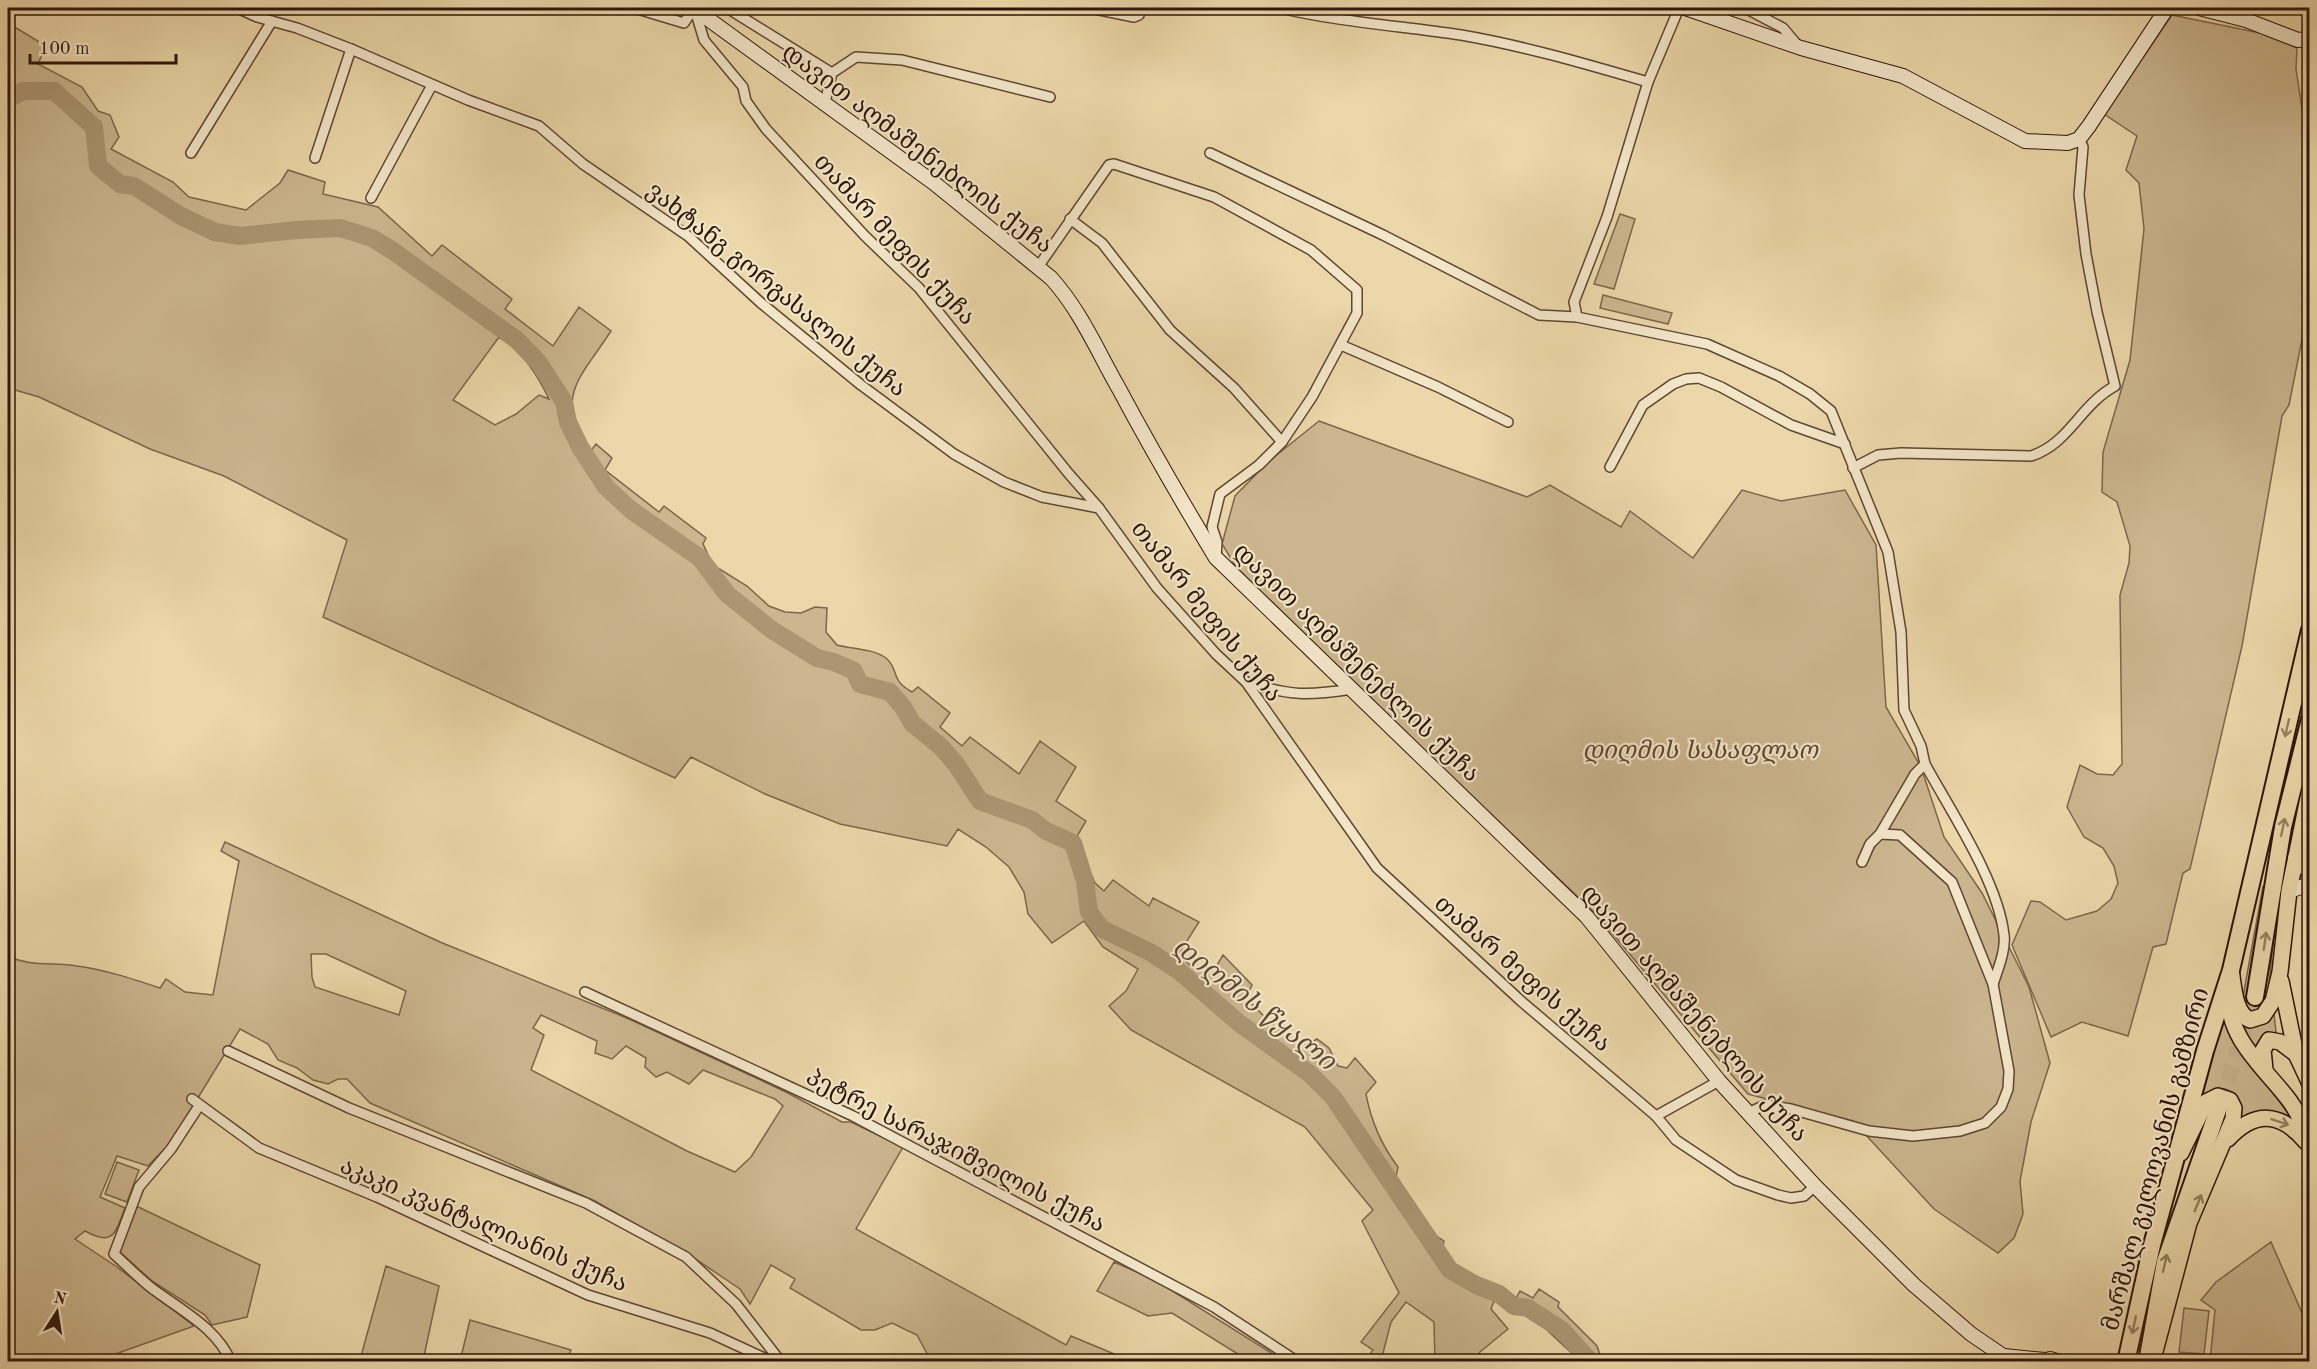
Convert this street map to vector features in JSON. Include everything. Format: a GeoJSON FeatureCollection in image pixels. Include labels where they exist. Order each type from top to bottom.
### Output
{"type":"FeatureCollection","features":[{"type":"Feature","properties":{"kind":"highway","name":"მარშალ გელოვანის გამზირი"},"geometry":{"type":"LineString","coordinates":[[2126,1362],[2152,1245],[2205,1051],[2231,969],[2310,630]]}},
{"type":"Feature","properties":{"kind":"highway"},"geometry":{"type":"LineString","coordinates":[[2255,997],[2272,885],[2310,719]]}},
{"type":"Feature","properties":{"kind":"highway","name":"მარშალ გელოვანის გამზირი"},"geometry":{"type":"LineString","coordinates":[[2147,1362],[2165,1262],[2220,1104]]}},
{"type":"Feature","properties":{"kind":"main road"},"geometry":{"type":"LineString","coordinates":[[2231,969],[2238,1007],[2243,1016],[2250,1020],[2263,1016],[2270,1008],[2280,972],[2289,891],[2310,788]]}},
{"type":"Feature","properties":{"kind":"main road"},"geometry":{"type":"LineString","coordinates":[[2231,969],[2229,1008],[2231,1021],[2244,1045],[2294,1106],[2310,1141]]}},
{"type":"Feature","properties":{"kind":"main road"},"geometry":{"type":"LineString","coordinates":[[2280,972],[2296,1054],[2310,1084]]}},
{"type":"Feature","properties":{"kind":"main road"},"geometry":{"type":"LineString","coordinates":[[2266,1072],[2263,1050],[2269,1040],[2280,1042],[2296,1054]]}},
{"type":"Feature","properties":{"kind":"main road"},"geometry":{"type":"LineString","coordinates":[[2174,1166],[2204,1107],[2210,1098],[2218,1095],[2230,1100],[2234,1108],[2224,1144]]}},
{"type":"Feature","properties":{"kind":"main road"},"geometry":{"type":"LineString","coordinates":[[2224,1144],[2243,1124],[2267,1118],[2290,1125],[2310,1146]]}},
{"type":"Feature","properties":{"kind":"main road","name":"მარშალ გელოვანის გამზირი"},"geometry":{"type":"LineString","coordinates":[[2152,1362],[2190,1222],[2224,1144]]}},
{"type":"Feature","properties":{"kind":"street","name":"ვახტანგ გორგასალის ქუჩა"},"geometry":{"type":"LineString","coordinates":[[237,8],[351,49],[432,85],[539,126],[583,164],[657,212],[688,236],[761,303],[861,385],[954,454],[1004,482],[1042,497],[1099,508]]}},
{"type":"Feature","properties":{"kind":"street"},"geometry":{"type":"LineString","coordinates":[[634,8],[684,23],[694,8]]}},
{"type":"Feature","properties":{"kind":"street","name":"დავით აღმაშენებლის ქუჩა"},"geometry":{"type":"LineString","coordinates":[[694,8],[934,183],[1038,267],[1063,292],[1173,488],[1216,558],[1587,917],[1719,1081],[1815,1186],[1914,1285],[1965,1329],[2007,1358],[2044,1361],[2054,1359],[2060,1362]]}},
{"type":"Feature","properties":{"kind":"street","name":"თამარ მეფის ქუჩა"},"geometry":{"type":"LineString","coordinates":[[694,8],[704,40],[742,87],[746,101],[766,129],[865,236],[919,288],[1099,508],[1157,588],[1216,654],[1246,682],[1377,868],[1521,1001],[1656,1116],[1676,1140],[1736,1180],[1791,1198],[1804,1197],[1815,1186]]}},
{"type":"Feature","properties":{"kind":"street"},"geometry":{"type":"LineString","coordinates":[[727,8],[832,73]]}},
{"type":"Feature","properties":{"kind":"street"},"geometry":{"type":"LineString","coordinates":[[1090,8],[1134,17],[1139,15],[1142,8]]}},
{"type":"Feature","properties":{"kind":"street"},"geometry":{"type":"LineString","coordinates":[[1280,8],[1321,18],[1462,36],[1558,56],[1648,82]]}},
{"type":"Feature","properties":{"kind":"street"},"geometry":{"type":"LineString","coordinates":[[1577,317],[1574,302],[1607,217],[1648,82],[1679,8]]}},
{"type":"Feature","properties":{"kind":"street"},"geometry":{"type":"LineString","coordinates":[[1685,8],[1801,48],[1903,76],[2025,141],[2068,143],[2079,139],[2167,8]]}},
{"type":"Feature","properties":{"kind":"street"},"geometry":{"type":"LineString","coordinates":[[1745,8],[1783,28],[1801,48]]}},
{"type":"Feature","properties":{"kind":"street"},"geometry":{"type":"LineString","coordinates":[[2199,8],[2246,20],[2298,40],[2310,39]]}},
{"type":"Feature","properties":{"kind":"street"},"geometry":{"type":"LineString","coordinates":[[191,153],[272,21]]}},
{"type":"Feature","properties":{"kind":"street"},"geometry":{"type":"LineString","coordinates":[[315,158],[351,49]]}},
{"type":"Feature","properties":{"kind":"street"},"geometry":{"type":"LineString","coordinates":[[825,104],[832,73],[856,57],[902,60],[1050,97]]}},
{"type":"Feature","properties":{"kind":"street"},"geometry":{"type":"LineString","coordinates":[[371,198],[432,85]]}},
{"type":"Feature","properties":{"kind":"street"},"geometry":{"type":"LineString","coordinates":[[1853,468],[1878,455],[1901,453],[2031,456],[2048,450],[2100,394],[2115,386],[2086,254],[2079,195],[2083,147],[2079,139]]}},
{"type":"Feature","properties":{"kind":"street"},"geometry":{"type":"LineString","coordinates":[[1210,153],[1449,268],[1539,315],[1577,317],[1683,338],[1744,359],[1810,394],[1831,411],[1888,552],[1901,632],[1904,710],[1921,746],[1925,764],[1988,881],[1998,909],[2005,937],[1994,984]]}},
{"type":"Feature","properties":{"kind":"street"},"geometry":{"type":"LineString","coordinates":[[1038,267],[1110,164],[1214,197],[1311,250],[1357,290],[1357,313],[1312,397],[1282,442],[1259,465],[1220,494],[1212,527],[1217,542],[1216,558]]}},
{"type":"Feature","properties":{"kind":"street"},"geometry":{"type":"LineString","coordinates":[[1071,219],[1102,243],[1170,330],[1234,388],[1282,442]]}},
{"type":"Feature","properties":{"kind":"street"},"geometry":{"type":"LineString","coordinates":[[1341,345],[1438,387],[1508,422]]}},
{"type":"Feature","properties":{"kind":"street"},"geometry":{"type":"LineString","coordinates":[[1611,467],[1643,405],[1673,384],[1686,379],[1699,378],[1721,387],[1791,425],[1845,444]]}},
{"type":"Feature","properties":{"kind":"street"},"geometry":{"type":"LineString","coordinates":[[1246,682],[1281,693],[1307,696],[1353,689]]}},
{"type":"Feature","properties":{"kind":"street"},"geometry":{"type":"LineString","coordinates":[[1862,862],[1870,844],[1880,834],[1915,774],[1925,764]]}},
{"type":"Feature","properties":{"kind":"street"},"geometry":{"type":"LineString","coordinates":[[1748,1113],[1765,1105],[1791,1109],[1869,1131],[1913,1136],[1960,1131],[1985,1123],[2001,1107],[2008,1089],[2009,1071],[1994,984],[1952,882],[1900,836],[1880,834]]}},
{"type":"Feature","properties":{"kind":"street"},"geometry":{"type":"LineString","coordinates":[[2295,858],[2310,873]]}},
{"type":"Feature","properties":{"kind":"street"},"geometry":{"type":"LineString","coordinates":[[2289,891],[2310,884]]}},
{"type":"Feature","properties":{"kind":"street","name":"პეტრე სარაჯიშვილის ქუჩა"},"geometry":{"type":"LineString","coordinates":[[585,992],[853,1116],[1214,1307],[1298,1362]]}},
{"type":"Feature","properties":{"kind":"street"},"geometry":{"type":"LineString","coordinates":[[228,1050],[349,1108],[586,1203],[686,1257],[736,1304],[781,1362]]}},
{"type":"Feature","properties":{"kind":"street"},"geometry":{"type":"LineString","coordinates":[[1656,1116],[1719,1081]]}},
{"type":"Feature","properties":{"kind":"street","name":"აკაკი კვანტალიანის ქუჩა"},"geometry":{"type":"LineString","coordinates":[[231,1362],[228,1354],[196,1320],[149,1286],[114,1254],[139,1187],[171,1149],[196,1102],[258,1148],[377,1197],[508,1260],[588,1295],[710,1333],[773,1362]]}},
{"type":"Feature","properties":{"kind":"green space"},"geometry":{"type":"Polygon","coordinates":[[[2172,15],[2260,33],[2297,48],[2296,69],[2310,162],[2309,304],[2289,405],[2282,416],[2242,646],[2190,869],[2183,873],[2166,944],[2153,947],[2128,1036],[2082,1022],[2051,1037],[2012,945],[2031,901],[2040,902],[2066,920],[2097,911],[2111,899],[2118,883],[2114,866],[2103,848],[2084,837],[2067,807],[2080,765],[2097,774],[2113,775],[2122,764],[2120,595],[2129,563],[2130,546],[2117,502],[2102,492],[2103,452],[2130,360],[2144,229],[2139,183],[2126,170],[2137,136],[2104,114],[2172,15]]]}},
{"type":"Feature","properties":{"kind":"green space"},"geometry":{"type":"Polygon","coordinates":[[[8,23],[46,46],[38,64],[82,87],[98,111],[110,115],[119,137],[111,149],[173,182],[189,197],[246,210],[280,183],[288,170],[325,182],[323,194],[378,207],[432,256],[442,245],[512,299],[505,309],[553,346],[579,307],[611,331],[581,376],[572,401],[573,416],[589,453],[596,444],[612,458],[605,470],[659,512],[664,506],[706,538],[703,544],[713,565],[747,586],[769,606],[785,612],[801,613],[815,607],[827,608],[826,632],[837,645],[870,651],[887,659],[900,683],[912,692],[918,687],[950,713],[940,727],[962,746],[970,737],[1019,774],[1040,741],[1076,767],[1056,801],[1086,821],[1076,838],[1095,883],[1104,891],[1113,880],[1149,906],[1153,898],[1199,922],[1178,955],[1195,969],[1216,967],[1223,955],[1252,985],[1246,998],[1282,1033],[1307,1045],[1317,1039],[1329,1048],[1338,1066],[1347,1068],[1355,1058],[1376,1082],[1366,1094],[1378,1133],[1398,1167],[1396,1177],[1433,1234],[1444,1241],[1442,1251],[1450,1261],[1467,1275],[1516,1298],[1520,1291],[1533,1298],[1539,1289],[1559,1302],[1558,1307],[1597,1346],[1602,1361],[1580,1361],[1534,1318],[1494,1301],[1491,1309],[1508,1329],[1480,1352],[1475,1361],[1435,1361],[1434,1322],[1406,1302],[1391,1322],[1381,1361],[1365,1361],[1373,1350],[1361,1342],[1399,1293],[1362,1221],[1373,1210],[1305,1127],[1131,1030],[1109,1006],[1126,991],[1138,969],[1103,947],[1084,921],[1052,943],[1028,914],[1024,892],[1009,867],[986,847],[958,829],[947,846],[840,824],[765,794],[691,757],[675,778],[323,617],[347,540],[224,476],[150,449],[39,397],[8,388],[8,23]],[[499,337],[453,400],[495,425],[516,414],[539,395],[549,399],[528,364],[499,337]]]}},
{"type":"Feature","properties":{"kind":"green space"},"geometry":{"type":"Polygon","coordinates":[[[1620,214],[1635,219],[1614,289],[1594,284],[1620,214]]]}},
{"type":"Feature","properties":{"kind":"green space"},"geometry":{"type":"Polygon","coordinates":[[[1603,295],[1672,313],[1668,324],[1600,308],[1603,295]]]}},
{"type":"Feature","properties":{"kind":"green space","name":"დიღმის სასაფლაო"},"geometry":{"type":"Polygon","coordinates":[[[1319,421],[1527,497],[1550,485],[1621,527],[1630,511],[1693,558],[1742,490],[1781,501],[1845,490],[1876,545],[1886,707],[1921,767],[1944,837],[1982,893],[2029,987],[2050,1063],[2031,1122],[2020,1181],[2023,1214],[2014,1238],[1998,1253],[1934,1209],[1853,1121],[1748,1094],[1595,913],[1318,651],[1236,567],[1222,544],[1235,496],[1268,462],[1319,421]]]}},
{"type":"Feature","properties":{"kind":"green space"},"geometry":{"type":"Polygon","coordinates":[[[225,842],[440,942],[629,1019],[786,1092],[842,1122],[851,1122],[903,1147],[856,1229],[1066,1345],[1071,1336],[1131,1361],[931,1361],[917,1335],[892,1323],[875,1330],[861,1330],[790,1288],[795,1279],[771,1265],[750,1304],[740,1289],[691,1256],[595,1201],[370,1103],[347,1079],[338,1079],[328,1084],[313,1080],[297,1068],[278,1060],[268,1044],[240,1029],[171,1142],[148,1166],[117,1156],[100,1197],[125,1208],[116,1230],[112,1235],[102,1238],[85,1231],[75,1239],[117,1267],[194,1326],[96,1361],[8,1361],[8,956],[25,962],[98,970],[160,988],[166,979],[185,992],[213,995],[239,861],[221,851],[225,842]],[[311,954],[315,987],[399,1015],[406,991],[326,954],[311,954]],[[541,1015],[533,1028],[544,1035],[531,1070],[687,1151],[735,1172],[751,1157],[783,1106],[775,1099],[703,1070],[689,1084],[667,1072],[656,1077],[645,1067],[646,1058],[626,1046],[612,1059],[595,1053],[597,1041],[541,1015]]]}},
{"type":"Feature","properties":{"kind":"green space"},"geometry":{"type":"Polygon","coordinates":[[[2263,886],[2246,1001],[2262,1004],[2274,932],[2268,997],[2265,1005],[2253,1013],[2243,1008],[2242,1002],[2263,886]]]}},
{"type":"Feature","properties":{"kind":"green space"},"geometry":{"type":"Polygon","coordinates":[[[2274,1014],[2276,1032],[2262,1036],[2257,1050],[2240,1028],[2239,1022],[2265,1021],[2274,1014]]]}},
{"type":"Feature","properties":{"kind":"green space"},"geometry":{"type":"Polygon","coordinates":[[[2223,1017],[2234,1041],[2290,1116],[2258,1112],[2240,1119],[2234,1094],[2224,1089],[2216,1090],[2200,1103],[2223,1017]]]}},
{"type":"Feature","properties":{"kind":"green space"},"geometry":{"type":"Polygon","coordinates":[[[117,1162],[139,1170],[127,1202],[105,1194],[117,1162]]]}},
{"type":"Feature","properties":{"kind":"green space"},"geometry":{"type":"Polygon","coordinates":[[[134,1205],[260,1265],[247,1317],[212,1325],[205,1315],[152,1281],[120,1252],[134,1205]]]}},
{"type":"Feature","properties":{"kind":"green space"},"geometry":{"type":"Polygon","coordinates":[[[2271,1242],[2309,1329],[2309,1359],[2304,1362],[2210,1361],[2215,1310],[2201,1300],[2216,1282],[2271,1242]]]}},
{"type":"Feature","properties":{"kind":"green space"},"geometry":{"type":"Polygon","coordinates":[[[1114,1262],[1155,1280],[1281,1359],[1278,1361],[1249,1361],[1172,1313],[1148,1316],[1097,1291],[1114,1262]]]}},
{"type":"Feature","properties":{"kind":"green space"},"geometry":{"type":"Polygon","coordinates":[[[386,1266],[439,1286],[423,1361],[380,1361],[361,1356],[386,1266]]]}},
{"type":"Feature","properties":{"kind":"green space"},"geometry":{"type":"Polygon","coordinates":[[[2184,1308],[2209,1311],[2204,1354],[2179,1352],[2184,1308]]]}},
{"type":"Feature","properties":{"kind":"green space"},"geometry":{"type":"Polygon","coordinates":[[[470,1320],[571,1350],[566,1361],[460,1361],[470,1320]]]}},
{"type":"Feature","properties":{"kind":"waterway","name":"დიღმის წყალი"},"geometry":{"type":"LineString","coordinates":[[8,99],[23,91],[54,91],[94,127],[98,166],[120,184],[134,186],[181,216],[215,232],[240,236],[340,228],[372,238],[517,340],[539,363],[564,402],[568,422],[580,447],[606,487],[631,510],[700,558],[727,594],[772,630],[817,658],[834,662],[854,671],[860,684],[890,692],[903,707],[912,723],[940,746],[956,764],[980,801],[1032,820],[1046,831],[1073,843],[1085,881],[1089,912],[1102,929],[1150,952],[1179,971],[1239,1023],[1310,1074],[1333,1097],[1450,1270],[1476,1285],[1499,1294],[1514,1306],[1528,1308],[1562,1330],[1591,1362]]}},
{"type":"Feature","properties":{"kind":"tunnel"},"geometry":{"type":"LineString","coordinates":[[2220,1104],[2255,997]]}}]}
